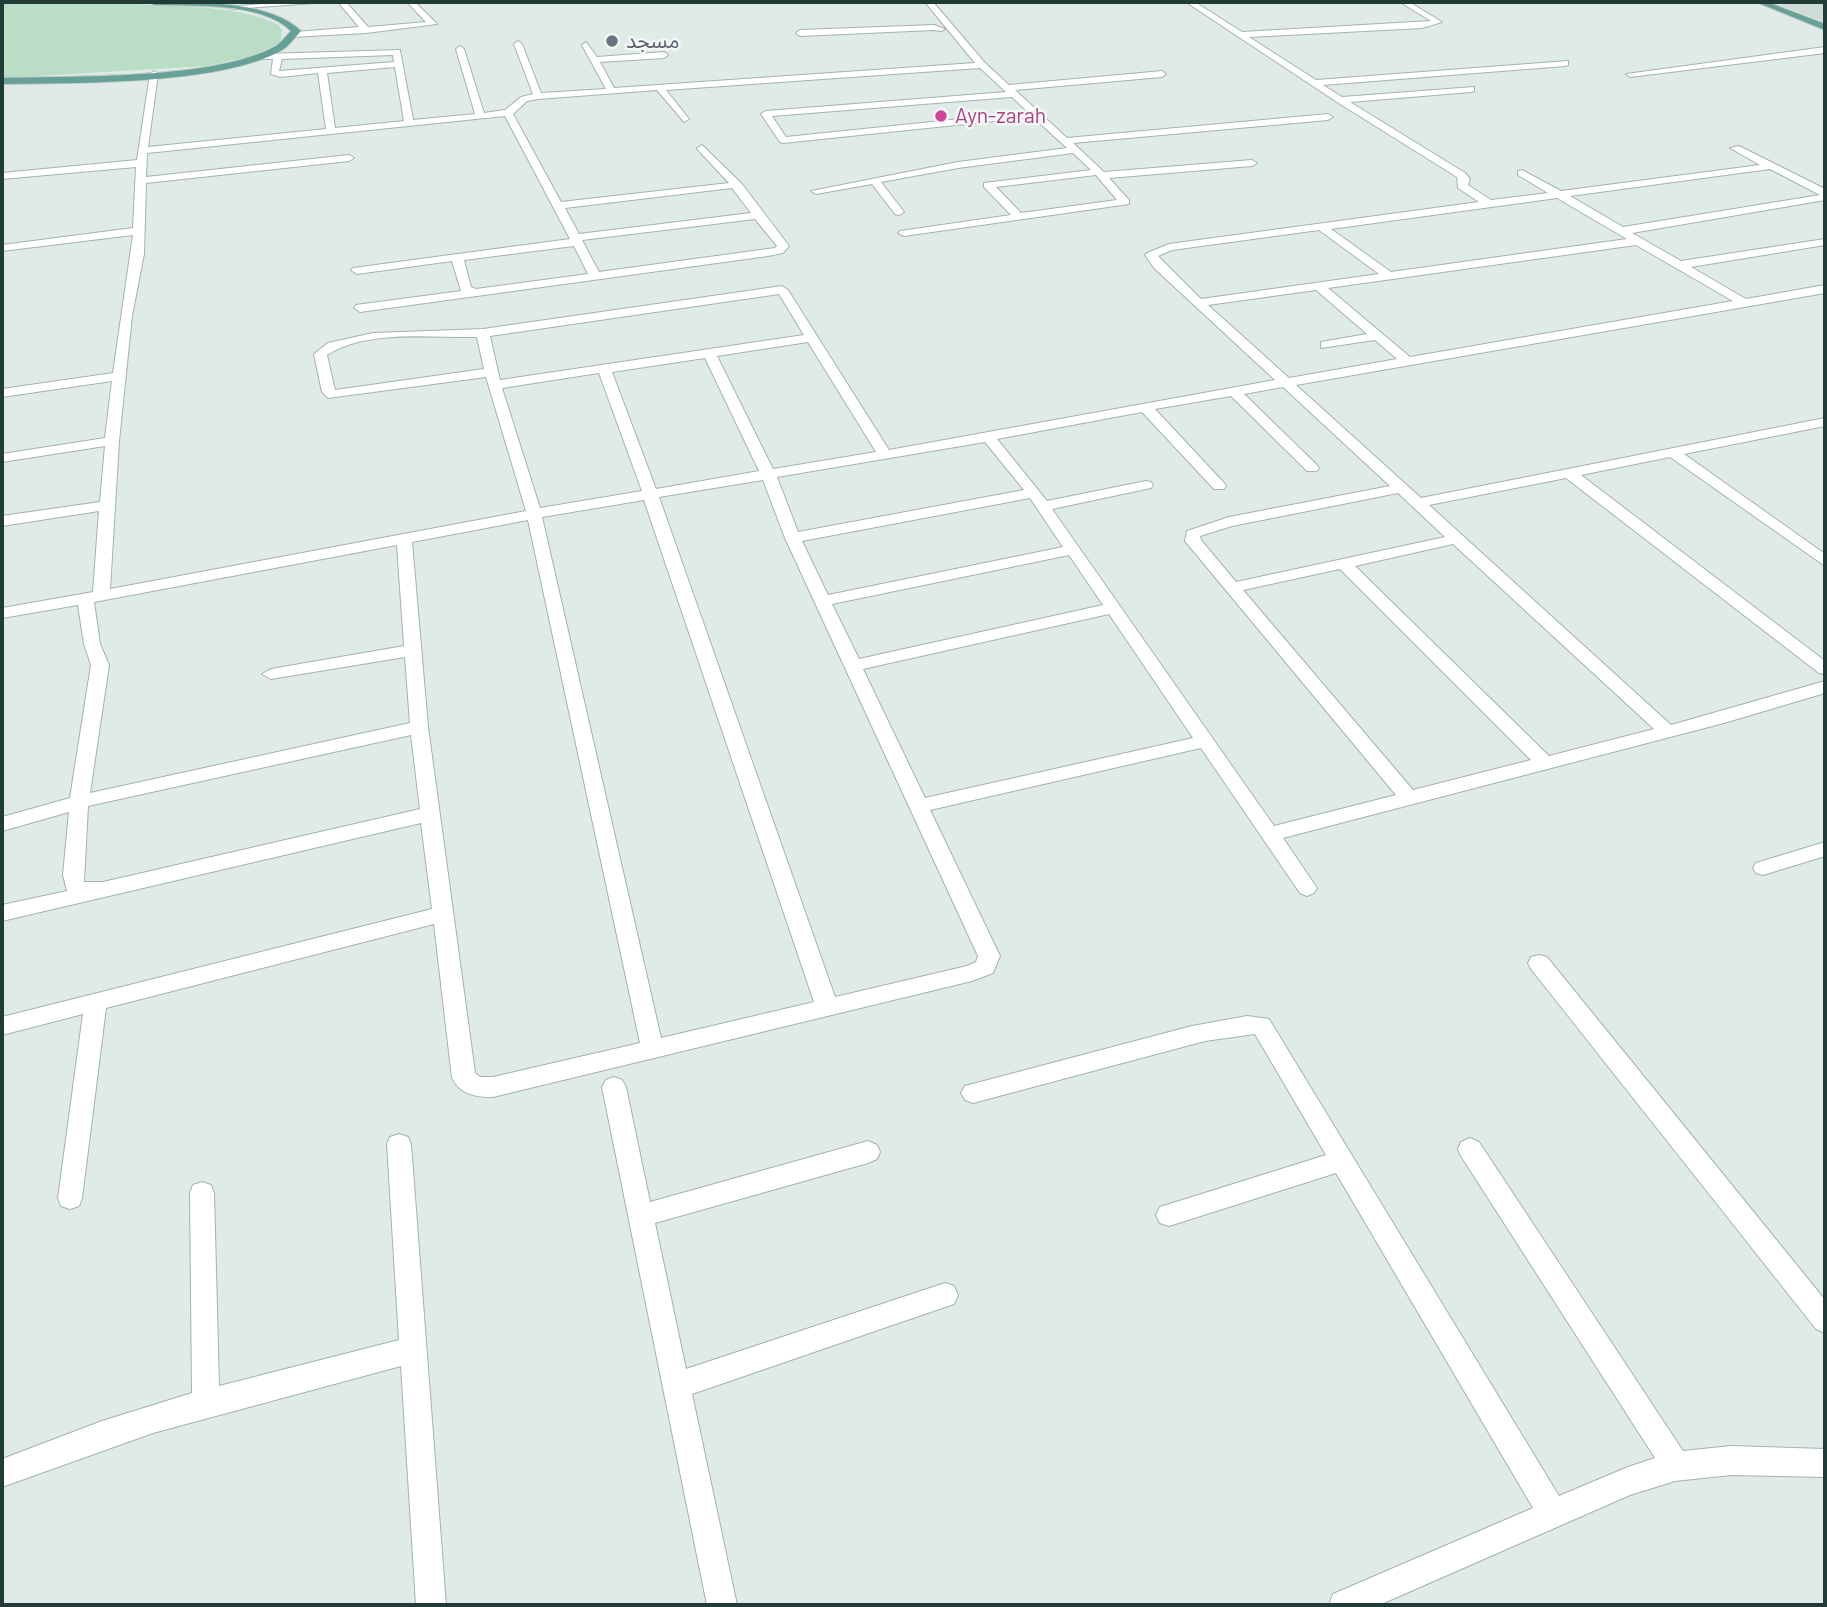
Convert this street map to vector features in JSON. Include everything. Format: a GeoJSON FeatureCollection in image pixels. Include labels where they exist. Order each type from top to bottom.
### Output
{"type":"FeatureCollection","features":[{"type":"Feature","properties":{"kind":"main road"},"geometry":{"type":"LineString","coordinates":[[2,81],[155,74],[223,67],[264,57],[282,49],[295,35],[294,27],[282,20],[232,7],[154,2]]}},
{"type":"Feature","properties":{"kind":"main road"},"geometry":{"type":"LineString","coordinates":[[1760,2],[1825,27]]}},
{"type":"Feature","properties":{"kind":"street"},"geometry":{"type":"LineString","coordinates":[[232,7],[324,2]]}},
{"type":"Feature","properties":{"kind":"street"},"geometry":{"type":"LineString","coordinates":[[342,2],[366,30]]}},
{"type":"Feature","properties":{"kind":"street"},"geometry":{"type":"LineString","coordinates":[[295,35],[432,25],[411,2]]}},
{"type":"Feature","properties":{"kind":"street"},"geometry":{"type":"LineString","coordinates":[[904,233],[1125,202],[1100,173],[982,65],[929,2]]}},
{"type":"Feature","properties":{"kind":"street"},"geometry":{"type":"LineString","coordinates":[[1190,2],[1339,100],[1461,175],[1465,178],[1462,186],[1491,205]]}},
{"type":"Feature","properties":{"kind":"street"},"geometry":{"type":"LineString","coordinates":[[1240,35],[1422,26],[1437,22],[1404,2]]}},
{"type":"Feature","properties":{"kind":"street"},"geometry":{"type":"LineString","coordinates":[[800,33],[934,27],[941,29]]}},
{"type":"Feature","properties":{"kind":"street"},"geometry":{"type":"LineString","coordinates":[[870,33],[952,29]]}},
{"type":"Feature","properties":{"kind":"street"},"geometry":{"type":"LineString","coordinates":[[518,44],[538,96]]}},
{"type":"Feature","properties":{"kind":"street"},"geometry":{"type":"LineString","coordinates":[[586,45],[611,90]]}},
{"type":"Feature","properties":{"kind":"street"},"geometry":{"type":"LineString","coordinates":[[460,49],[480,115]]}},
{"type":"Feature","properties":{"kind":"street"},"geometry":{"type":"LineString","coordinates":[[1630,74],[1825,50]]}},
{"type":"Feature","properties":{"kind":"street"},"geometry":{"type":"LineString","coordinates":[[264,57],[392,51],[399,53],[409,123]]}},
{"type":"Feature","properties":{"kind":"street"},"geometry":{"type":"LineString","coordinates":[[593,60],[664,55]]}},
{"type":"Feature","properties":{"kind":"street"},"geometry":{"type":"LineString","coordinates":[[278,56],[274,72],[276,74],[399,64]]}},
{"type":"Feature","properties":{"kind":"street"},"geometry":{"type":"LineString","coordinates":[[1314,83],[1565,63]]}},
{"type":"Feature","properties":{"kind":"street"},"geometry":{"type":"LineString","coordinates":[[142,151],[508,113],[521,101],[538,96],[561,98],[658,86],[982,65]]}},
{"type":"Feature","properties":{"kind":"street"},"geometry":{"type":"LineString","coordinates":[[322,71],[331,131]]}},
{"type":"Feature","properties":{"kind":"street"},"geometry":{"type":"LineString","coordinates":[[93,892],[80,891],[74,885],[79,803],[100,665],[92,644],[93,597],[107,505],[126,316],[136,268],[139,181],[155,74]]}},
{"type":"Feature","properties":{"kind":"street"},"geometry":{"type":"LineString","coordinates":[[1036,114],[888,117],[766,114],[783,140],[888,117],[1012,91],[1162,75]]}},
{"type":"Feature","properties":{"kind":"street"},"geometry":{"type":"LineString","coordinates":[[658,86],[684,119]]}},
{"type":"Feature","properties":{"kind":"street"},"geometry":{"type":"LineString","coordinates":[[1339,100],[1471,89]]}},
{"type":"Feature","properties":{"kind":"street"},"geometry":{"type":"LineString","coordinates":[[1316,109],[1340,126]]}},
{"type":"Feature","properties":{"kind":"street"},"geometry":{"type":"LineString","coordinates":[[508,113],[595,275]]}},
{"type":"Feature","properties":{"kind":"street"},"geometry":{"type":"LineString","coordinates":[[1066,141],[1328,117]]}},
{"type":"Feature","properties":{"kind":"street"},"geometry":{"type":"LineString","coordinates":[[360,308],[779,251],[783,246],[737,186],[702,148]]}},
{"type":"Feature","properties":{"kind":"street"},"geometry":{"type":"LineString","coordinates":[[1735,148],[1825,195]]}},
{"type":"Feature","properties":{"kind":"street"},"geometry":{"type":"LineString","coordinates":[[816,191],[1075,150]]}},
{"type":"Feature","properties":{"kind":"street"},"geometry":{"type":"LineString","coordinates":[[139,181],[349,158]]}},
{"type":"Feature","properties":{"kind":"street"},"geometry":{"type":"LineString","coordinates":[[2,176],[141,163]]}},
{"type":"Feature","properties":{"kind":"street"},"geometry":{"type":"LineString","coordinates":[[1020,218],[988,186],[1100,173],[1252,163]]}},
{"type":"Feature","properties":{"kind":"street"},"geometry":{"type":"LineString","coordinates":[[1667,731],[1198,303],[1152,260],[1151,255],[1154,251],[1169,247],[1772,166]]}},
{"type":"Feature","properties":{"kind":"street"},"geometry":{"type":"LineString","coordinates":[[1522,173],[1744,303]]}},
{"type":"Feature","properties":{"kind":"street"},"geometry":{"type":"LineString","coordinates":[[874,180],[900,212]]}},
{"type":"Feature","properties":{"kind":"street"},"geometry":{"type":"LineString","coordinates":[[556,206],[737,186]]}},
{"type":"Feature","properties":{"kind":"street"},"geometry":{"type":"LineString","coordinates":[[1621,231],[1825,195]]}},
{"type":"Feature","properties":{"kind":"street"},"geometry":{"type":"LineString","coordinates":[[357,270],[758,215]]}},
{"type":"Feature","properties":{"kind":"street"},"geometry":{"type":"LineString","coordinates":[[1322,227],[1389,276]]}},
{"type":"Feature","properties":{"kind":"street"},"geometry":{"type":"LineString","coordinates":[[2,248],[139,231]]}},
{"type":"Feature","properties":{"kind":"street"},"geometry":{"type":"LineString","coordinates":[[1198,303],[1638,241]]}},
{"type":"Feature","properties":{"kind":"street"},"geometry":{"type":"LineString","coordinates":[[1680,265],[1825,242]]}},
{"type":"Feature","properties":{"kind":"street"},"geometry":{"type":"LineString","coordinates":[[457,257],[466,289],[472,291]]}},
{"type":"Feature","properties":{"kind":"street"},"geometry":{"type":"LineString","coordinates":[[1318,286],[1407,361]]}},
{"type":"Feature","properties":{"kind":"street"},"geometry":{"type":"LineString","coordinates":[[2,613],[534,514],[1825,289]]}},
{"type":"Feature","properties":{"kind":"street"},"geometry":{"type":"LineString","coordinates":[[813,338],[604,369],[333,395],[329,392],[320,355],[330,348],[364,337],[483,333],[778,290],[785,292],[884,453]]}},
{"type":"Feature","properties":{"kind":"street"},"geometry":{"type":"LineString","coordinates":[[483,333],[492,379],[534,514],[652,1048]]}},
{"type":"Feature","properties":{"kind":"street"},"geometry":{"type":"LineString","coordinates":[[1326,345],[1378,336]]}},
{"type":"Feature","properties":{"kind":"street"},"geometry":{"type":"LineString","coordinates":[[404,538],[419,727],[442,914],[464,1078],[476,1087],[494,1087],[972,973],[985,967],[989,956],[793,538],[768,474],[709,353]]}},
{"type":"Feature","properties":{"kind":"street"},"geometry":{"type":"LineString","coordinates":[[604,369],[650,494],[827,1006]]}},
{"type":"Feature","properties":{"kind":"street"},"geometry":{"type":"LineString","coordinates":[[2,393],[120,376]]}},
{"type":"Feature","properties":{"kind":"street"},"geometry":{"type":"LineString","coordinates":[[1233,391],[1312,468]]}},
{"type":"Feature","properties":{"kind":"street"},"geometry":{"type":"LineString","coordinates":[[1145,407],[1219,486]]}},
{"type":"Feature","properties":{"kind":"street"},"geometry":{"type":"LineString","coordinates":[[1417,503],[1825,422]]}},
{"type":"Feature","properties":{"kind":"street"},"geometry":{"type":"LineString","coordinates":[[988,437],[1038,499],[1307,888]]}},
{"type":"Feature","properties":{"kind":"street"},"geometry":{"type":"LineString","coordinates":[[2,458],[112,442]]}},
{"type":"Feature","properties":{"kind":"street"},"geometry":{"type":"LineString","coordinates":[[1672,452],[1825,561]]}},
{"type":"Feature","properties":{"kind":"street"},"geometry":{"type":"LineString","coordinates":[[1569,473],[1825,668]]}},
{"type":"Feature","properties":{"kind":"street"},"geometry":{"type":"LineString","coordinates":[[793,538],[1038,499],[1146,485]]}},
{"type":"Feature","properties":{"kind":"street"},"geometry":{"type":"LineString","coordinates":[[1400,488],[1198,530],[1192,534],[1193,541],[1409,798]]}},
{"type":"Feature","properties":{"kind":"street"},"geometry":{"type":"LineString","coordinates":[[2,521],[107,505]]}},
{"type":"Feature","properties":{"kind":"street"},"geometry":{"type":"LineString","coordinates":[[1232,588],[1456,539]]}},
{"type":"Feature","properties":{"kind":"street"},"geometry":{"type":"LineString","coordinates":[[822,601],[1072,550]]}},
{"type":"Feature","properties":{"kind":"street"},"geometry":{"type":"LineString","coordinates":[[1343,564],[1545,763]]}},
{"type":"Feature","properties":{"kind":"street"},"geometry":{"type":"LineString","coordinates":[[853,666],[1114,608]]}},
{"type":"Feature","properties":{"kind":"street"},"geometry":{"type":"LineString","coordinates":[[271,674],[413,650]]}},
{"type":"Feature","properties":{"kind":"street"},"geometry":{"type":"LineString","coordinates":[[1270,834],[1825,687]]}},
{"type":"Feature","properties":{"kind":"street"},"geometry":{"type":"LineString","coordinates":[[2,824],[111,793],[419,727]]}},
{"type":"Feature","properties":{"kind":"street"},"geometry":{"type":"LineString","coordinates":[[919,806],[1205,741]]}},
{"type":"Feature","properties":{"kind":"street"},"geometry":{"type":"LineString","coordinates":[[2,913],[429,814]]}},
{"type":"Feature","properties":{"kind":"street"},"geometry":{"type":"LineString","coordinates":[[1763,868],[1825,849]]}},
{"type":"Feature","properties":{"kind":"street"},"geometry":{"type":"LineString","coordinates":[[2,1026],[442,914]]}},
{"type":"Feature","properties":{"kind":"street"},"geometry":{"type":"LineString","coordinates":[[1539,963],[1825,1320]]}},
{"type":"Feature","properties":{"kind":"street"},"geometry":{"type":"LineString","coordinates":[[70,1198],[96,1002]]}},
{"type":"Feature","properties":{"kind":"street"},"geometry":{"type":"LineString","coordinates":[[973,1093],[1027,1076],[1206,1032],[1240,1025],[1261,1025],[1553,1514]]}},
{"type":"Feature","properties":{"kind":"street"},"geometry":{"type":"LineString","coordinates":[[614,1087],[643,1215],[722,1605]]}},
{"type":"Feature","properties":{"kind":"street"},"geometry":{"type":"LineString","coordinates":[[399,1144],[431,1605]]}},
{"type":"Feature","properties":{"kind":"street"},"geometry":{"type":"LineString","coordinates":[[1470,1149],[1677,1467]]}},
{"type":"Feature","properties":{"kind":"street"},"geometry":{"type":"LineString","coordinates":[[643,1215],[868,1152]]}},
{"type":"Feature","properties":{"kind":"street"},"geometry":{"type":"LineString","coordinates":[[1169,1215],[1343,1160]]}},
{"type":"Feature","properties":{"kind":"street"},"geometry":{"type":"LineString","coordinates":[[202,1193],[206,1402]]}},
{"type":"Feature","properties":{"kind":"street"},"geometry":{"type":"LineString","coordinates":[[678,1385],[946,1295]]}},
{"type":"Feature","properties":{"kind":"street"},"geometry":{"type":"LineString","coordinates":[[2,1473],[58,1449],[206,1402],[412,1350]]}},
{"type":"Feature","properties":{"kind":"street"},"geometry":{"type":"LineString","coordinates":[[1343,1605],[1628,1481],[1677,1467],[1736,1462],[1825,1463]]}},
{"type":"Feature","properties":{"kind":"shaded area"},"geometry":{"type":"Polygon","coordinates":[[[1825,2],[1825,22],[1779,5],[1825,2]]]}},
{"type":"Feature","properties":{"kind":"green space"},"geometry":{"type":"Polygon","coordinates":[[[2,2],[110,3],[214,9],[241,12],[267,20],[279,25],[282,31],[280,43],[252,56],[207,66],[2,78],[2,2]]]}},
{"type":"Feature","properties":{"kind":"place","name":"مسجد"},"geometry":{"type":"Point","coordinates":[612,41]}},
{"type":"Feature","properties":{"kind":"place","name":"Ayn-zarah"},"geometry":{"type":"Point","coordinates":[941,116]}}]}
